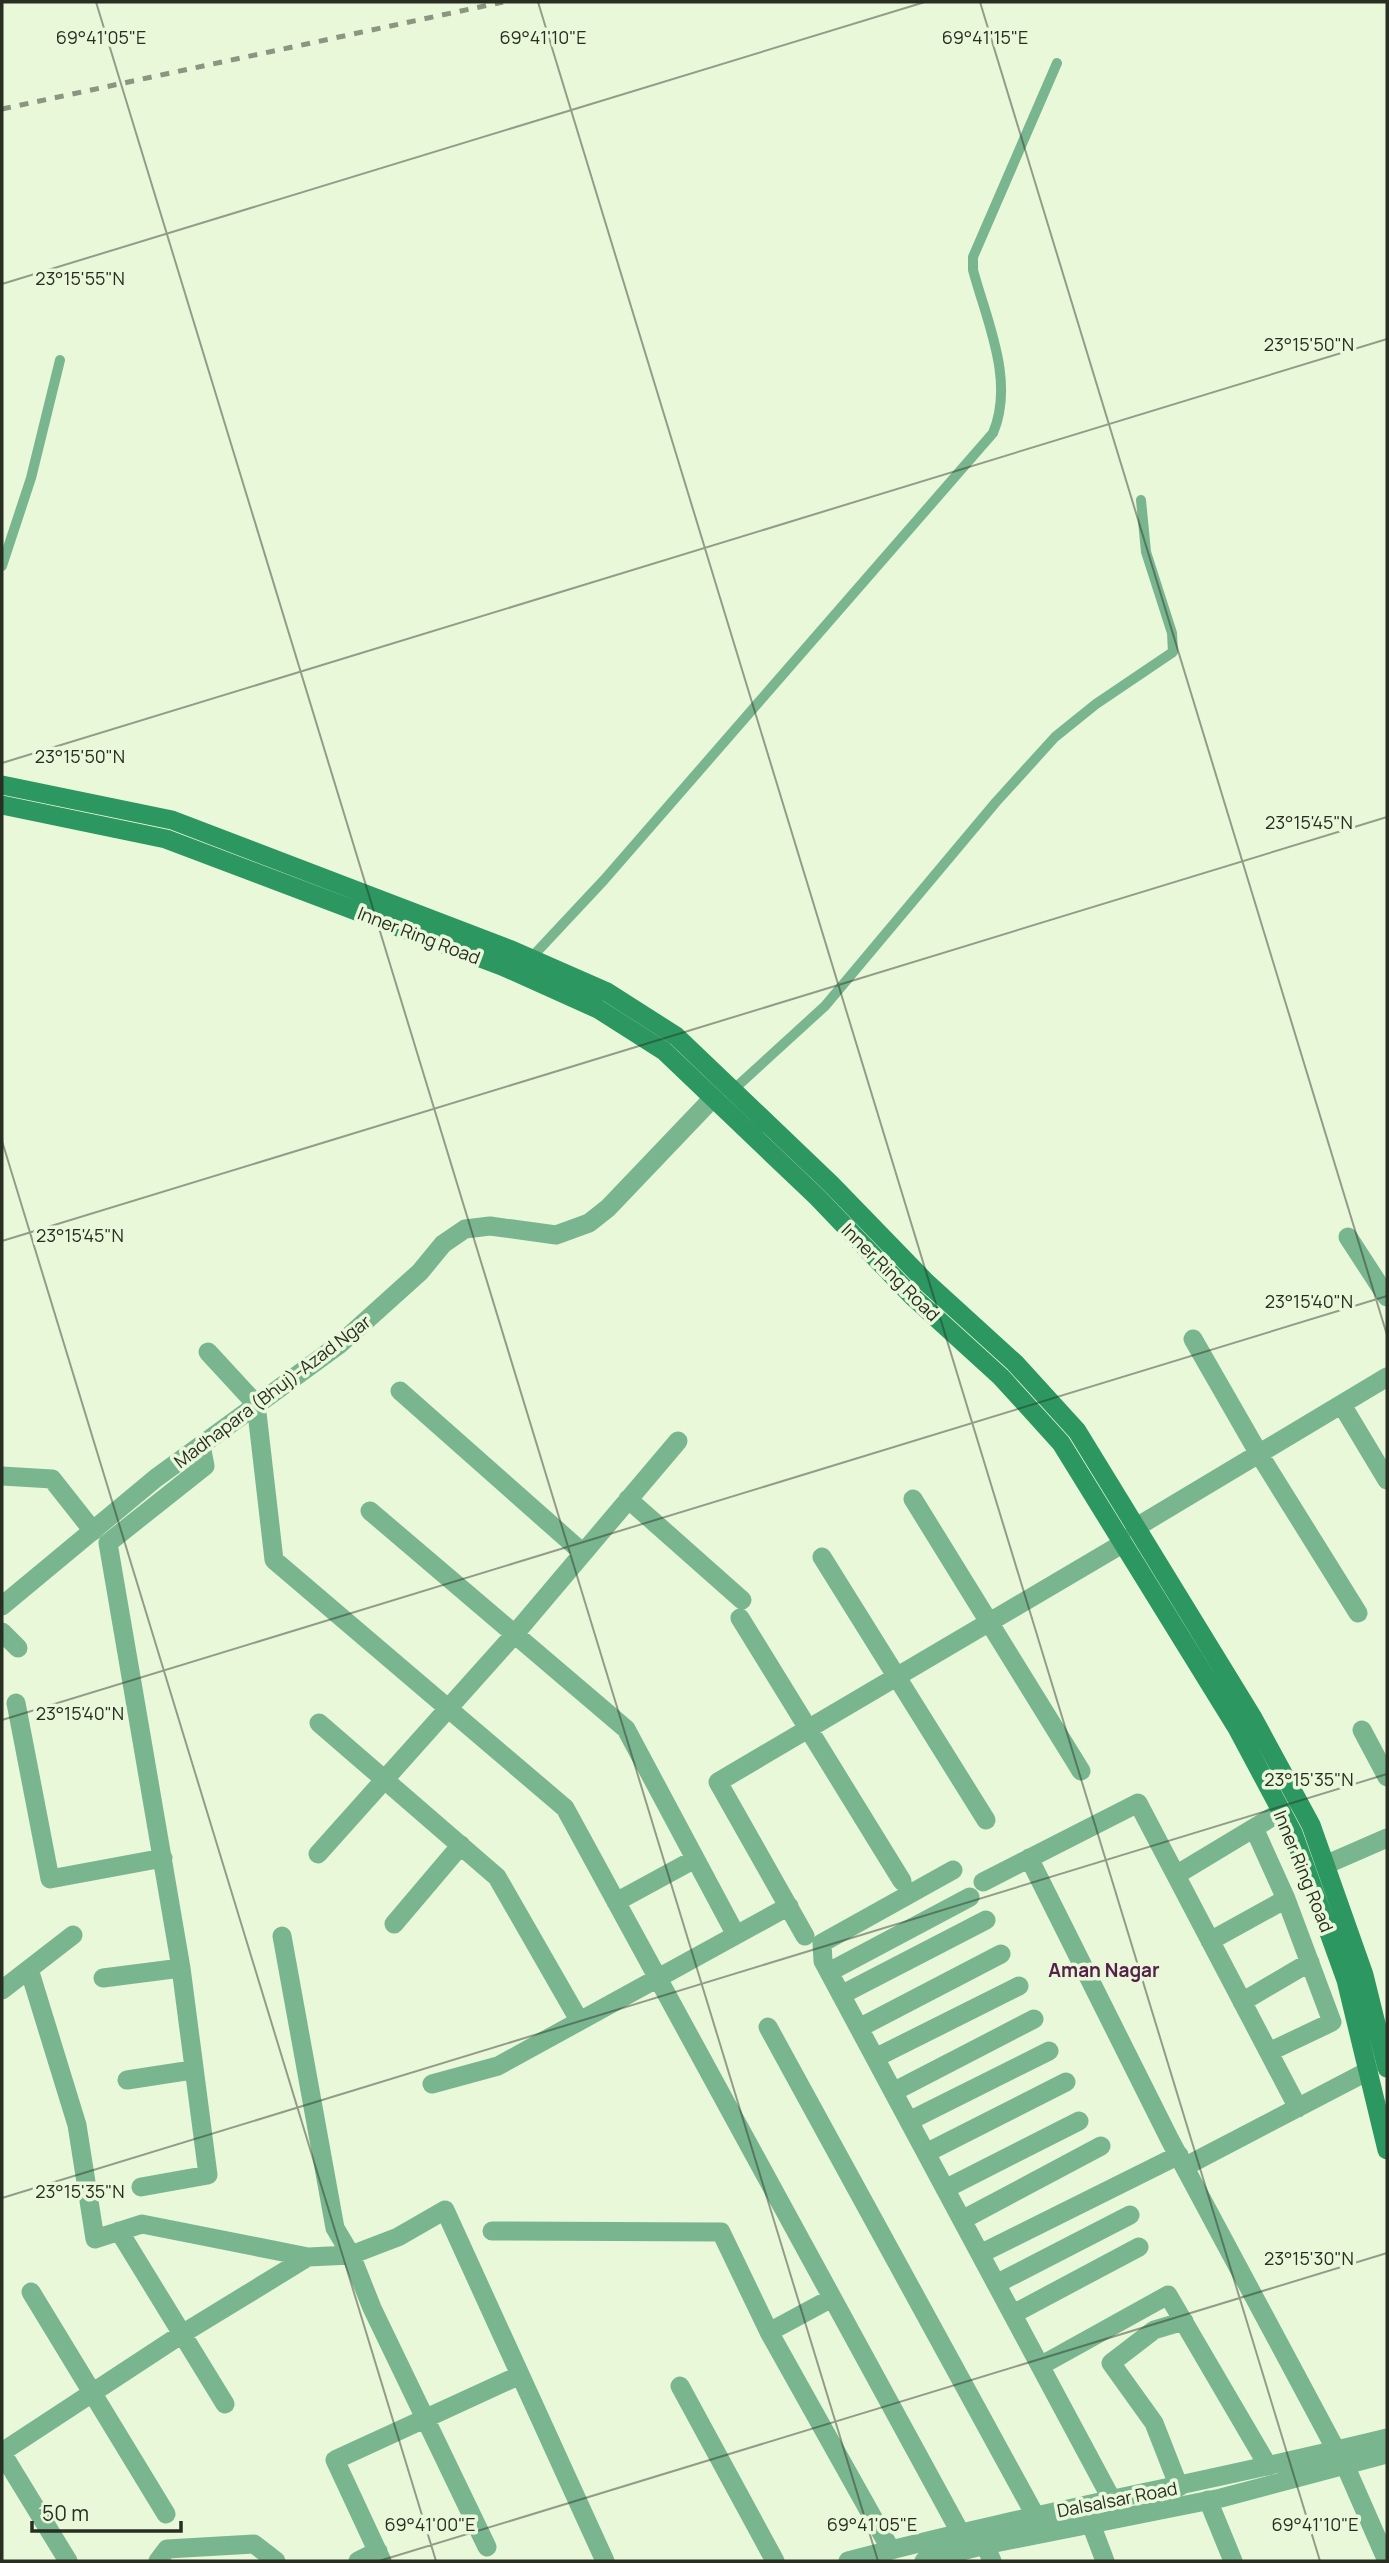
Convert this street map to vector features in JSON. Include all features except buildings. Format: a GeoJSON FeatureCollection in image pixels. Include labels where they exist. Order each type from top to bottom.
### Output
{"type":"FeatureCollection","features":[{"type":"Feature","properties":{"kind":"main road","name":"Inner Ring Road"},"geometry":{"type":"LineString","coordinates":[[2,785],[172,820],[531,958],[607,992],[676,1036],[831,1184],[926,1282],[1015,1363],[1077,1431],[1253,1718],[1311,1825],[1364,1975],[1382,2065],[1387,2150]]}},
{"type":"Feature","properties":{"kind":"main road","name":"Inner Ring Road"},"geometry":{"type":"LineString","coordinates":[[2,805],[166,839],[502,966],[598,1009],[664,1051],[817,1197],[912,1296],[1001,1377],[1061,1443],[1237,1728],[1282,1811],[1293,1833],[1346,1980],[1382,2065]]}},
{"type":"Feature","properties":{"kind":"street","name":"Madhapara (Bhuj)-Azad Ngar"},"geometry":{"type":"LineString","coordinates":[[2,1606],[201,1445],[340,1345],[420,1272],[443,1244],[465,1229],[490,1226],[556,1235],[589,1223],[608,1208],[713,1098]]}},
{"type":"Feature","properties":{"kind":"street"},"geometry":{"type":"LineString","coordinates":[[1348,1237],[1387,1297]]}},
{"type":"Feature","properties":{"kind":"street"},"geometry":{"type":"LineString","coordinates":[[1193,1339],[1259,1454],[1358,1613]]}},
{"type":"Feature","properties":{"kind":"street"},"geometry":{"type":"LineString","coordinates":[[208,1352],[257,1404],[274,1560],[565,1808],[960,2532]]}},
{"type":"Feature","properties":{"kind":"street"},"geometry":{"type":"LineString","coordinates":[[1135,1528],[1387,1377]]}},
{"type":"Feature","properties":{"kind":"street"},"geometry":{"type":"LineString","coordinates":[[400,1391],[583,1553]]}},
{"type":"Feature","properties":{"kind":"street"},"geometry":{"type":"LineString","coordinates":[[1342,1405],[1387,1480]]}},
{"type":"Feature","properties":{"kind":"street"},"geometry":{"type":"LineString","coordinates":[[318,1854],[513,1636],[678,1441]]}},
{"type":"Feature","properties":{"kind":"street"},"geometry":{"type":"LineString","coordinates":[[141,2188],[208,2175],[192,2070],[181,1968],[108,1543],[205,1466],[201,1445]]}},
{"type":"Feature","properties":{"kind":"street"},"geometry":{"type":"LineString","coordinates":[[2,1476],[52,1479],[93,1531]]}},
{"type":"Feature","properties":{"kind":"street"},"geometry":{"type":"LineString","coordinates":[[628,1499],[741,1609],[902,1881]]}},
{"type":"Feature","properties":{"kind":"street"},"geometry":{"type":"LineString","coordinates":[[913,1499],[1081,1770]]}},
{"type":"Feature","properties":{"kind":"street"},"geometry":{"type":"LineString","coordinates":[[370,1511],[513,1636],[626,1729],[736,1935]]}},
{"type":"Feature","properties":{"kind":"street"},"geometry":{"type":"LineString","coordinates":[[805,1936],[718,1782],[897,1674],[1122,1544]]}},
{"type":"Feature","properties":{"kind":"street"},"geometry":{"type":"LineString","coordinates":[[822,1557],[986,1819]]}},
{"type":"Feature","properties":{"kind":"street"},"geometry":{"type":"LineString","coordinates":[[2,1632],[18,1648]]}},
{"type":"Feature","properties":{"kind":"street"},"geometry":{"type":"LineString","coordinates":[[16,1703],[50,1880],[163,1858]]}},
{"type":"Feature","properties":{"kind":"street"},"geometry":{"type":"LineString","coordinates":[[319,1723],[497,1877],[579,2020]]}},
{"type":"Feature","properties":{"kind":"street"},"geometry":{"type":"LineString","coordinates":[[1362,1730],[1387,1777]]}},
{"type":"Feature","properties":{"kind":"street"},"geometry":{"type":"LineString","coordinates":[[983,1882],[1138,1803],[1298,2108]]}},
{"type":"Feature","properties":{"kind":"street"},"geometry":{"type":"LineString","coordinates":[[1176,1875],[1282,1811]]}},
{"type":"Feature","properties":{"kind":"street"},"geometry":{"type":"LineString","coordinates":[[1254,1828],[1286,1899],[1332,2022],[1269,2052]]}},
{"type":"Feature","properties":{"kind":"street"},"geometry":{"type":"LineString","coordinates":[[1325,1865],[1387,1838]]}},
{"type":"Feature","properties":{"kind":"street"},"geometry":{"type":"LineString","coordinates":[[394,1924],[461,1845]]}},
{"type":"Feature","properties":{"kind":"street"},"geometry":{"type":"LineString","coordinates":[[1029,1857],[1183,2161],[1340,2458],[1387,2561]]}},
{"type":"Feature","properties":{"kind":"street"},"geometry":{"type":"LineString","coordinates":[[616,1902],[695,1859]]}},
{"type":"Feature","properties":{"kind":"street"},"geometry":{"type":"LineString","coordinates":[[953,1870],[822,1943],[823,1961],[1112,2500]]}},
{"type":"Feature","properties":{"kind":"street"},"geometry":{"type":"LineString","coordinates":[[829,1972],[971,1897]]}},
{"type":"Feature","properties":{"kind":"street"},"geometry":{"type":"LineString","coordinates":[[1210,1941],[1286,1899]]}},
{"type":"Feature","properties":{"kind":"street"},"geometry":{"type":"LineString","coordinates":[[432,2084],[498,2066],[789,1906]]}},
{"type":"Feature","properties":{"kind":"street"},"geometry":{"type":"LineString","coordinates":[[841,1995],[986,1920]]}},
{"type":"Feature","properties":{"kind":"street"},"geometry":{"type":"LineString","coordinates":[[2,1990],[73,1935]]}},
{"type":"Feature","properties":{"kind":"street"},"geometry":{"type":"LineString","coordinates":[[282,1937],[335,2228],[351,2255],[372,2308],[487,2547]]}},
{"type":"Feature","properties":{"kind":"street"},"geometry":{"type":"LineString","coordinates":[[859,2028],[1001,1954]]}},
{"type":"Feature","properties":{"kind":"street"},"geometry":{"type":"LineString","coordinates":[[1242,2002],[1310,1962]]}},
{"type":"Feature","properties":{"kind":"street"},"geometry":{"type":"LineString","coordinates":[[103,1978],[181,1968]]}},
{"type":"Feature","properties":{"kind":"street"},"geometry":{"type":"LineString","coordinates":[[29,1969],[77,2125],[95,2239],[142,2224],[308,2257],[351,2255],[398,2237],[445,2210],[605,2561]]}},
{"type":"Feature","properties":{"kind":"street"},"geometry":{"type":"LineString","coordinates":[[875,2059],[1019,1986]]}},
{"type":"Feature","properties":{"kind":"street"},"geometry":{"type":"LineString","coordinates":[[894,2092],[1034,2019]]}},
{"type":"Feature","properties":{"kind":"street"},"geometry":{"type":"LineString","coordinates":[[768,2027],[1035,2515]]}},
{"type":"Feature","properties":{"kind":"street"},"geometry":{"type":"LineString","coordinates":[[909,2121],[1049,2051]]}},
{"type":"Feature","properties":{"kind":"street"},"geometry":{"type":"LineString","coordinates":[[980,2254],[1298,2108],[1382,2065]]}},
{"type":"Feature","properties":{"kind":"street"},"geometry":{"type":"LineString","coordinates":[[127,2080],[192,2070]]}},
{"type":"Feature","properties":{"kind":"street"},"geometry":{"type":"LineString","coordinates":[[926,2154],[1066,2082]]}},
{"type":"Feature","properties":{"kind":"street"},"geometry":{"type":"LineString","coordinates":[[946,2189],[1079,2121]]}},
{"type":"Feature","properties":{"kind":"street"},"geometry":{"type":"LineString","coordinates":[[962,2220],[1101,2146]]}},
{"type":"Feature","properties":{"kind":"street"},"geometry":{"type":"LineString","coordinates":[[996,2284],[1130,2215]]}},
{"type":"Feature","properties":{"kind":"street"},"geometry":{"type":"LineString","coordinates":[[119,2231],[225,2404]]}},
{"type":"Feature","properties":{"kind":"street"},"geometry":{"type":"LineString","coordinates":[[492,2231],[721,2232],[769,2332],[891,2550]]}},
{"type":"Feature","properties":{"kind":"street"},"geometry":{"type":"LineString","coordinates":[[1013,2314],[1139,2247]]}},
{"type":"Feature","properties":{"kind":"street"},"geometry":{"type":"LineString","coordinates":[[68,2561],[2,2452],[182,2334],[308,2257]]}},
{"type":"Feature","properties":{"kind":"street"},"geometry":{"type":"LineString","coordinates":[[31,2292],[166,2514]]}},
{"type":"Feature","properties":{"kind":"street"},"geometry":{"type":"LineString","coordinates":[[1040,2366],[1168,2295],[1268,2466]]}},
{"type":"Feature","properties":{"kind":"street"},"geometry":{"type":"LineString","coordinates":[[769,2332],[832,2298]]}},
{"type":"Feature","properties":{"kind":"street"},"geometry":{"type":"LineString","coordinates":[[1179,2487],[1154,2423],[1111,2363],[1154,2330],[1184,2322]]}},
{"type":"Feature","properties":{"kind":"street"},"geometry":{"type":"LineString","coordinates":[[358,2561],[380,2556],[335,2460],[425,2416],[520,2375]]}},
{"type":"Feature","properties":{"kind":"street"},"geometry":{"type":"LineString","coordinates":[[680,2386],[775,2561]]}},
{"type":"Feature","properties":{"kind":"street","name":"Dalsalsar Road"},"geometry":{"type":"LineString","coordinates":[[924,2561],[989,2553],[1091,2524],[1208,2500],[1340,2458],[1387,2438]]}},
{"type":"Feature","properties":{"kind":"street","name":"Dalsalsar Road"},"geometry":{"type":"LineString","coordinates":[[848,2561],[1035,2515],[1179,2487],[1268,2466],[1387,2454]]}},
{"type":"Feature","properties":{"kind":"street"},"geometry":{"type":"LineString","coordinates":[[1208,2500],[1233,2561]]}},
{"type":"Feature","properties":{"kind":"street"},"geometry":{"type":"LineString","coordinates":[[1091,2524],[1105,2561]]}},
{"type":"Feature","properties":{"kind":"street"},"geometry":{"type":"LineString","coordinates":[[158,2561],[167,2549],[254,2544],[276,2561]]}},
{"type":"Feature","properties":{"kind":"lane"},"geometry":{"type":"LineString","coordinates":[[531,958],[993,433],[1002,412],[1002,381],[973,270],[973,257],[1057,63]]}},
{"type":"Feature","properties":{"kind":"lane"},"geometry":{"type":"LineString","coordinates":[[2,566],[31,478],[60,360]]}},
{"type":"Feature","properties":{"kind":"lane"},"geometry":{"type":"LineString","coordinates":[[733,1090],[825,1006],[996,802],[1055,737],[1096,704],[1173,652],[1172,632],[1146,552],[1141,500]]}},
{"type":"Feature","properties":{"kind":"railway"},"geometry":{"type":"LineString","coordinates":[[2,109],[503,2]]}},
{"type":"Feature","properties":{"kind":"district","name":"Aman Nagar"},"geometry":{"type":"Point","coordinates":[1104,1970]}}]}
